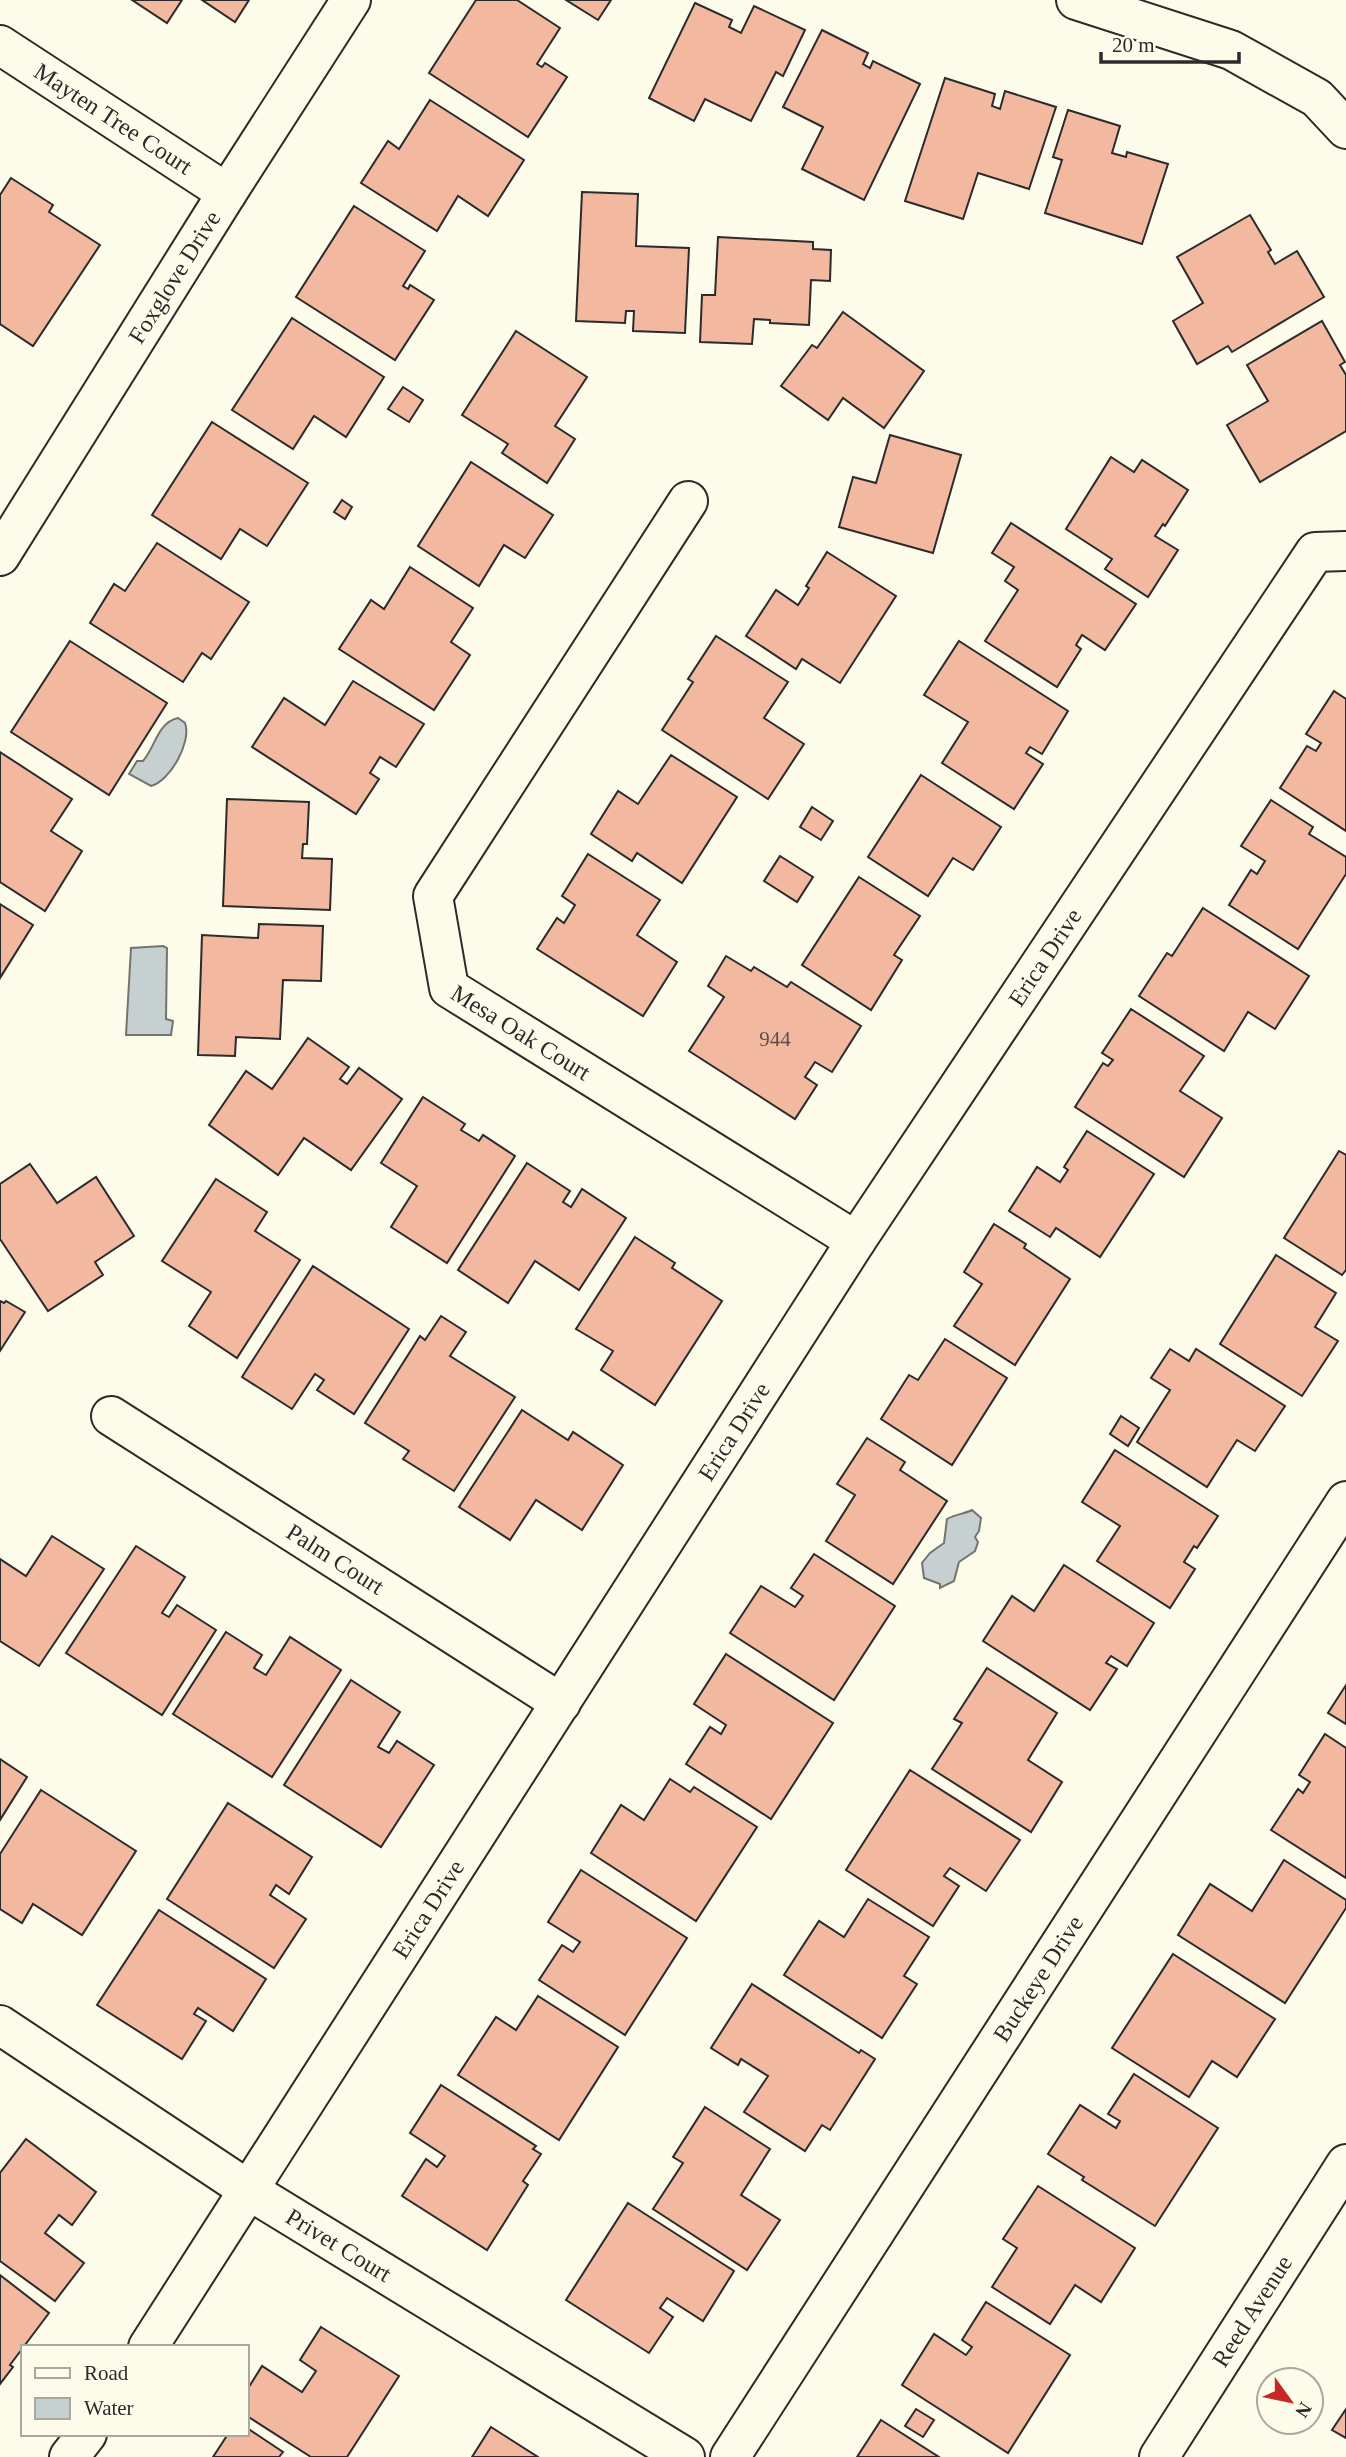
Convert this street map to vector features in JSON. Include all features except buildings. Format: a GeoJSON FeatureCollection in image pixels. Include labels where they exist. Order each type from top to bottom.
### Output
{"type":"FeatureCollection","features":[{"type":"Feature","properties":{"kind":"street","name":"Foxglove Drive"},"geometry":{"type":"LineString","coordinates":[[0,556],[226,193],[351,0]]}},
{"type":"Feature","properties":{"kind":"street"},"geometry":{"type":"LineString","coordinates":[[1076,0],[1231,50],[1317,98],[1346,129]]}},
{"type":"Feature","properties":{"kind":"street","name":"Mayten Tree Court"},"geometry":{"type":"LineString","coordinates":[[0,46],[226,193]]}},
{"type":"Feature","properties":{"kind":"street","name":"Mesa Oak Court"},"geometry":{"type":"LineString","coordinates":[[688,501],[433,896],[449,988],[856,1241]]}},
{"type":"Feature","properties":{"kind":"street","name":"Erica Drive"},"geometry":{"type":"LineString","coordinates":[[149,2345],[856,1241],[1315,552],[1346,551]]}},
{"type":"Feature","properties":{"kind":"street","name":"Palm Court"},"geometry":{"type":"LineString","coordinates":[[111,1416],[561,1703]]}},
{"type":"Feature","properties":{"kind":"street","name":"Buckeye Drive"},"geometry":{"type":"LineString","coordinates":[[730,2457],[1346,1502]]}},
{"type":"Feature","properties":{"kind":"street","name":"Privet Court"},"geometry":{"type":"LineString","coordinates":[[0,2025],[250,2191],[685,2457]]}},
{"type":"Feature","properties":{"kind":"street","name":"Reed Avenue"},"geometry":{"type":"LineString","coordinates":[[1159,2457],[1346,2164]]}},
{"type":"Feature","properties":{"kind":"street"},"geometry":{"type":"LineString","coordinates":[[69,2457],[85,2436]]}},
{"type":"Feature","properties":{"kind":"water"},"geometry":{"type":"Polygon","coordinates":[[[178,718],[185,723],[185,740],[178,760],[165,777],[151,786],[129,774],[137,761],[143,761],[161,730],[178,718]]]}},
{"type":"Feature","properties":{"kind":"water"},"geometry":{"type":"Polygon","coordinates":[[[131,948],[167,948],[166,1019],[173,1021],[171,1035],[126,1035],[131,948]]]}},
{"type":"Feature","properties":{"kind":"water"},"geometry":{"type":"Polygon","coordinates":[[[972,1510],[981,1518],[975,1537],[978,1542],[975,1551],[959,1562],[954,1581],[940,1588],[940,1584],[924,1578],[922,1563],[944,1543],[947,1519],[972,1510]]]}}]}
